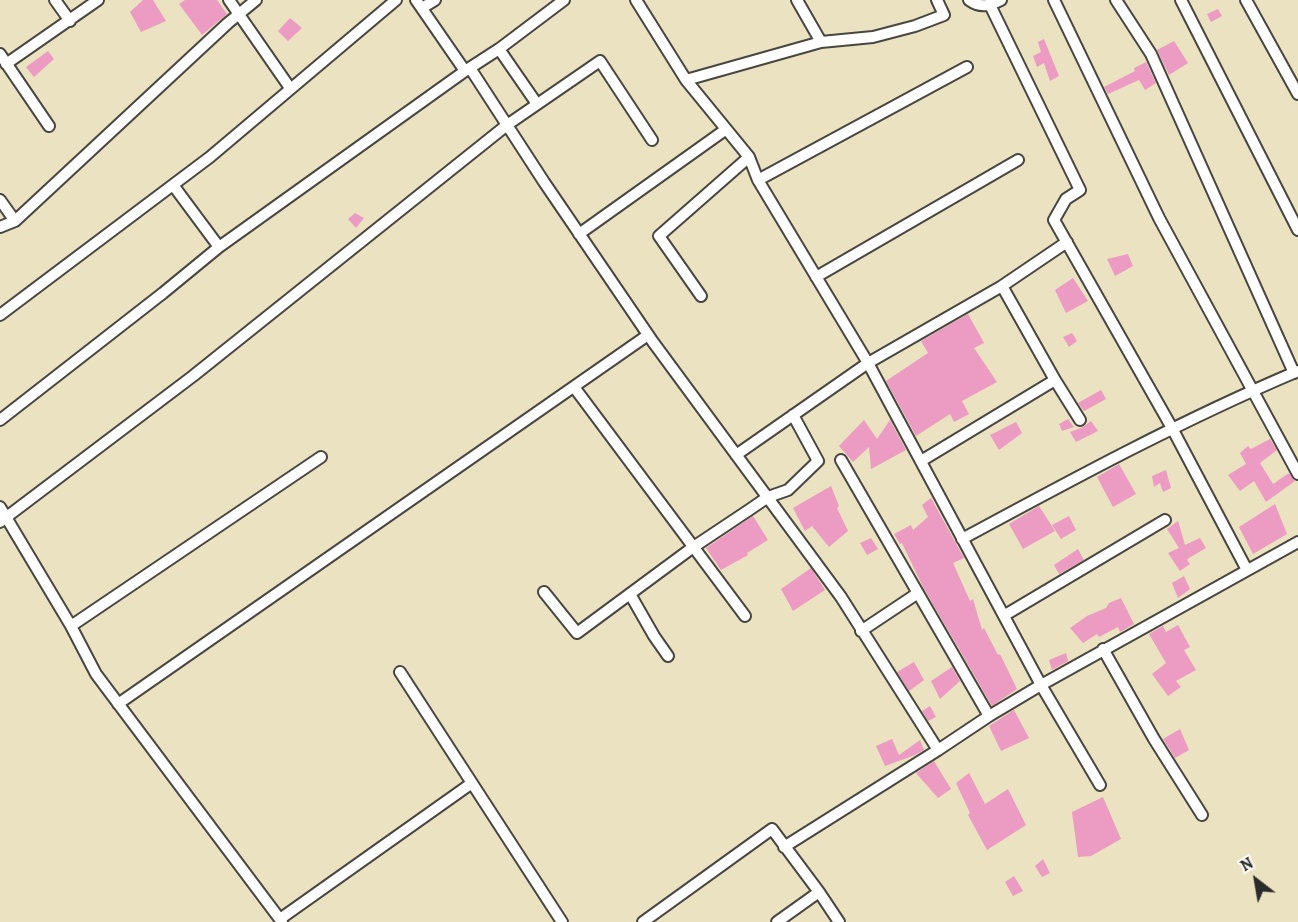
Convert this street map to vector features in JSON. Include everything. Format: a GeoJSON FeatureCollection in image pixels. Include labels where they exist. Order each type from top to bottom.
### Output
{"type":"FeatureCollection","features":[{"type":"Feature","properties":{"kind":"street"},"geometry":{"type":"LineString","coordinates":[[55,0],[70,21]]}},
{"type":"Feature","properties":{"kind":"street"},"geometry":{"type":"LineString","coordinates":[[50,126],[3,59],[70,21],[98,0]]}},
{"type":"Feature","properties":{"kind":"street"},"geometry":{"type":"LineString","coordinates":[[229,0],[291,88]]}},
{"type":"Feature","properties":{"kind":"street"},"geometry":{"type":"LineString","coordinates":[[0,227],[15,221],[256,0]]}},
{"type":"Feature","properties":{"kind":"street"},"geometry":{"type":"LineString","coordinates":[[0,315],[210,157],[396,0]]}},
{"type":"Feature","properties":{"kind":"street"},"geometry":{"type":"LineString","coordinates":[[435,0],[419,4],[507,125],[648,335],[841,597],[938,750]]}},
{"type":"Feature","properties":{"kind":"street"},"geometry":{"type":"LineString","coordinates":[[636,0],[686,80],[749,158],[758,180],[868,363],[1041,686],[1100,785]]}},
{"type":"Feature","properties":{"kind":"street"},"geometry":{"type":"LineString","coordinates":[[797,0],[821,42]]}},
{"type":"Feature","properties":{"kind":"street"},"geometry":{"type":"LineString","coordinates":[[686,80],[821,42],[873,37],[915,26],[944,15],[937,0]]}},
{"type":"Feature","properties":{"kind":"street"},"geometry":{"type":"LineString","coordinates":[[969,0],[977,5],[990,5],[1001,0]]}},
{"type":"Feature","properties":{"kind":"street"},"geometry":{"type":"LineString","coordinates":[[1054,0],[1159,218],[1298,474]]}},
{"type":"Feature","properties":{"kind":"street"},"geometry":{"type":"LineString","coordinates":[[962,539],[1173,428],[1296,372],[1151,54],[1116,0]]}},
{"type":"Feature","properties":{"kind":"street"},"geometry":{"type":"LineString","coordinates":[[1181,0],[1298,230]]}},
{"type":"Feature","properties":{"kind":"street"},"geometry":{"type":"LineString","coordinates":[[1246,0],[1298,94]]}},
{"type":"Feature","properties":{"kind":"street"},"geometry":{"type":"LineString","coordinates":[[0,420],[219,247],[468,69],[500,49],[562,1]]}},
{"type":"Feature","properties":{"kind":"street"},"geometry":{"type":"LineString","coordinates":[[990,5],[1080,190],[1066,199],[1054,220],[1173,428],[1247,570]]}},
{"type":"Feature","properties":{"kind":"street"},"geometry":{"type":"LineString","coordinates":[[500,49],[537,104]]}},
{"type":"Feature","properties":{"kind":"street"},"geometry":{"type":"LineString","coordinates":[[472,783],[281,920],[96,674],[71,627],[2,515],[193,376],[507,125],[600,61],[651,140]]}},
{"type":"Feature","properties":{"kind":"street"},"geometry":{"type":"LineString","coordinates":[[758,180],[967,67]]}},
{"type":"Feature","properties":{"kind":"street"},"geometry":{"type":"LineString","coordinates":[[579,234],[726,130]]}},
{"type":"Feature","properties":{"kind":"street"},"geometry":{"type":"LineString","coordinates":[[701,296],[659,236],[749,158]]}},
{"type":"Feature","properties":{"kind":"street"},"geometry":{"type":"LineString","coordinates":[[816,277],[1018,160]]}},
{"type":"Feature","properties":{"kind":"street"},"geometry":{"type":"LineString","coordinates":[[173,184],[219,247]]}},
{"type":"Feature","properties":{"kind":"street"},"geometry":{"type":"LineString","coordinates":[[0,200],[15,221]]}},
{"type":"Feature","properties":{"kind":"street"},"geometry":{"type":"LineString","coordinates":[[736,454],[868,363],[1002,286],[1067,242]]}},
{"type":"Feature","properties":{"kind":"street"},"geometry":{"type":"LineString","coordinates":[[1002,286],[1080,420]]}},
{"type":"Feature","properties":{"kind":"street"},"geometry":{"type":"LineString","coordinates":[[118,704],[648,335]]}},
{"type":"Feature","properties":{"kind":"street"},"geometry":{"type":"LineString","coordinates":[[921,461],[1055,380]]}},
{"type":"Feature","properties":{"kind":"street"},"geometry":{"type":"LineString","coordinates":[[574,387],[745,615]]}},
{"type":"Feature","properties":{"kind":"street"},"geometry":{"type":"LineString","coordinates":[[544,592],[577,633],[693,548],[768,497],[788,490],[818,461],[794,415]]}},
{"type":"Feature","properties":{"kind":"street"},"geometry":{"type":"LineString","coordinates":[[71,627],[321,457]]}},
{"type":"Feature","properties":{"kind":"street"},"geometry":{"type":"LineString","coordinates":[[841,460],[989,716]]}},
{"type":"Feature","properties":{"kind":"street"},"geometry":{"type":"LineString","coordinates":[[1005,615],[1165,520]]}},
{"type":"Feature","properties":{"kind":"street"},"geometry":{"type":"LineString","coordinates":[[784,847],[989,716],[1103,649],[1298,542]]}},
{"type":"Feature","properties":{"kind":"street"},"geometry":{"type":"LineString","coordinates":[[861,631],[918,593]]}},
{"type":"Feature","properties":{"kind":"street"},"geometry":{"type":"LineString","coordinates":[[630,594],[668,656]]}},
{"type":"Feature","properties":{"kind":"street"},"geometry":{"type":"LineString","coordinates":[[1103,649],[1154,739],[1202,815]]}},
{"type":"Feature","properties":{"kind":"street"},"geometry":{"type":"LineString","coordinates":[[400,672],[562,922]]}},
{"type":"Feature","properties":{"kind":"street"},"geometry":{"type":"LineString","coordinates":[[643,922],[772,829],[839,922]]}},
{"type":"Feature","properties":{"kind":"street"},"geometry":{"type":"LineString","coordinates":[[777,922],[819,892]]}},
{"type":"Feature","properties":{"kind":"building"},"geometry":{"type":"Polygon","coordinates":[[[143,0],[153,0],[166,21],[141,32],[130,12],[143,0]]]}},
{"type":"Feature","properties":{"kind":"building"},"geometry":{"type":"Polygon","coordinates":[[[185,0],[217,0],[227,14],[202,35],[179,4],[185,0]]]}},
{"type":"Feature","properties":{"kind":"building"},"geometry":{"type":"Polygon","coordinates":[[[1218,9],[1222,16],[1211,22],[1207,14],[1218,9]]]}},
{"type":"Feature","properties":{"kind":"building"},"geometry":{"type":"Polygon","coordinates":[[[290,18],[302,28],[288,41],[278,31],[290,18]]]}},
{"type":"Feature","properties":{"kind":"building"},"geometry":{"type":"Polygon","coordinates":[[[1044,39],[1059,76],[1050,81],[1044,63],[1037,67],[1033,56],[1041,52],[1038,42],[1044,39]]]}},
{"type":"Feature","properties":{"kind":"building"},"geometry":{"type":"Polygon","coordinates":[[[1174,41],[1188,63],[1169,75],[1157,50],[1174,41]]]}},
{"type":"Feature","properties":{"kind":"building"},"geometry":{"type":"Polygon","coordinates":[[[48,51],[54,59],[34,77],[26,67],[48,51]]]}},
{"type":"Feature","properties":{"kind":"building"},"geometry":{"type":"Polygon","coordinates":[[[1146,62],[1156,83],[1145,90],[1139,80],[1108,94],[1104,87],[1135,71],[1134,68],[1146,62]]]}},
{"type":"Feature","properties":{"kind":"building"},"geometry":{"type":"Polygon","coordinates":[[[355,213],[364,218],[356,228],[348,219],[355,213]]]}},
{"type":"Feature","properties":{"kind":"building"},"geometry":{"type":"Polygon","coordinates":[[[1128,254],[1133,266],[1115,276],[1107,259],[1128,254]]]}},
{"type":"Feature","properties":{"kind":"building"},"geometry":{"type":"Polygon","coordinates":[[[1073,278],[1088,301],[1066,313],[1055,290],[1073,278]]]}},
{"type":"Feature","properties":{"kind":"building"},"geometry":{"type":"Polygon","coordinates":[[[968,314],[984,343],[974,348],[997,382],[962,401],[969,414],[954,422],[950,414],[916,436],[886,381],[928,353],[921,341],[968,314]]]}},
{"type":"Feature","properties":{"kind":"building"},"geometry":{"type":"Polygon","coordinates":[[[1072,333],[1077,341],[1069,347],[1063,337],[1072,333]]]}},
{"type":"Feature","properties":{"kind":"building"},"geometry":{"type":"Polygon","coordinates":[[[1101,390],[1106,399],[1084,411],[1078,403],[1101,390]]]}},
{"type":"Feature","properties":{"kind":"building"},"geometry":{"type":"Polygon","coordinates":[[[1068,419],[1074,427],[1062,431],[1059,424],[1068,419]]]}},
{"type":"Feature","properties":{"kind":"building"},"geometry":{"type":"Polygon","coordinates":[[[864,420],[877,439],[890,420],[906,450],[871,469],[869,447],[853,462],[839,446],[864,420]]]}},
{"type":"Feature","properties":{"kind":"building"},"geometry":{"type":"Polygon","coordinates":[[[1091,421],[1098,431],[1076,442],[1070,432],[1091,421]]]}},
{"type":"Feature","properties":{"kind":"building"},"geometry":{"type":"Polygon","coordinates":[[[1016,422],[1022,433],[999,450],[990,435],[1016,422]]]}},
{"type":"Feature","properties":{"kind":"building"},"geometry":{"type":"Polygon","coordinates":[[[1270,439],[1277,450],[1260,463],[1273,484],[1289,473],[1295,481],[1266,502],[1254,481],[1240,491],[1228,475],[1246,464],[1240,453],[1248,446],[1251,449],[1270,439]]]}},
{"type":"Feature","properties":{"kind":"building"},"geometry":{"type":"Polygon","coordinates":[[[1119,464],[1136,494],[1113,507],[1097,477],[1119,464]]]}},
{"type":"Feature","properties":{"kind":"building"},"geometry":{"type":"Polygon","coordinates":[[[1166,470],[1171,488],[1163,492],[1160,483],[1154,487],[1152,476],[1166,470]]]}},
{"type":"Feature","properties":{"kind":"building"},"geometry":{"type":"Polygon","coordinates":[[[831,486],[839,506],[837,508],[848,531],[829,547],[812,526],[805,531],[793,508],[831,486]]]}},
{"type":"Feature","properties":{"kind":"building"},"geometry":{"type":"Polygon","coordinates":[[[931,498],[964,558],[953,563],[970,601],[973,599],[982,630],[984,628],[998,655],[1000,654],[1017,689],[992,706],[923,587],[902,543],[900,544],[894,534],[911,525],[913,530],[928,517],[922,505],[931,498]]]}},
{"type":"Feature","properties":{"kind":"building"},"geometry":{"type":"Polygon","coordinates":[[[1275,504],[1287,534],[1253,554],[1239,527],[1275,504]]]}},
{"type":"Feature","properties":{"kind":"building"},"geometry":{"type":"Polygon","coordinates":[[[1039,506],[1055,531],[1023,549],[1009,524],[1039,506]]]}},
{"type":"Feature","properties":{"kind":"building"},"geometry":{"type":"Polygon","coordinates":[[[753,516],[768,540],[747,553],[748,555],[721,570],[706,548],[753,516]]]}},
{"type":"Feature","properties":{"kind":"building"},"geometry":{"type":"Polygon","coordinates":[[[1069,516],[1076,530],[1061,539],[1052,525],[1069,516]]]}},
{"type":"Feature","properties":{"kind":"building"},"geometry":{"type":"Polygon","coordinates":[[[1178,521],[1185,545],[1200,538],[1206,548],[1189,558],[1187,560],[1190,564],[1180,571],[1168,553],[1179,548],[1167,529],[1178,521]]]}},
{"type":"Feature","properties":{"kind":"building"},"geometry":{"type":"Polygon","coordinates":[[[871,538],[878,549],[867,555],[860,543],[871,538]]]}},
{"type":"Feature","properties":{"kind":"building"},"geometry":{"type":"Polygon","coordinates":[[[1078,549],[1084,560],[1059,574],[1054,565],[1078,549]]]}},
{"type":"Feature","properties":{"kind":"building"},"geometry":{"type":"Polygon","coordinates":[[[811,568],[825,590],[793,611],[781,589],[811,568]]]}},
{"type":"Feature","properties":{"kind":"building"},"geometry":{"type":"Polygon","coordinates":[[[1184,576],[1190,589],[1178,598],[1172,583],[1184,576]]]}},
{"type":"Feature","properties":{"kind":"building"},"geometry":{"type":"Polygon","coordinates":[[[1121,598],[1134,624],[1120,632],[1118,627],[1099,637],[1097,634],[1083,643],[1070,628],[1087,616],[1106,608],[1109,603],[1121,598]]]}},
{"type":"Feature","properties":{"kind":"building"},"geometry":{"type":"Polygon","coordinates":[[[1178,625],[1190,647],[1184,650],[1196,670],[1176,681],[1181,687],[1168,696],[1152,674],[1166,663],[1149,634],[1163,626],[1166,632],[1178,625]]]}},
{"type":"Feature","properties":{"kind":"building"},"geometry":{"type":"Polygon","coordinates":[[[1066,653],[1068,661],[1052,670],[1049,660],[1066,653]]]}},
{"type":"Feature","properties":{"kind":"building"},"geometry":{"type":"Polygon","coordinates":[[[914,662],[924,680],[909,691],[897,672],[914,662]]]}},
{"type":"Feature","properties":{"kind":"building"},"geometry":{"type":"Polygon","coordinates":[[[952,667],[960,681],[940,699],[931,681],[952,667]]]}},
{"type":"Feature","properties":{"kind":"building"},"geometry":{"type":"Polygon","coordinates":[[[930,706],[936,717],[928,721],[922,711],[930,706]]]}},
{"type":"Feature","properties":{"kind":"building"},"geometry":{"type":"Polygon","coordinates":[[[1014,710],[1029,738],[1001,751],[989,726],[1014,710]]]}},
{"type":"Feature","properties":{"kind":"building"},"geometry":{"type":"Polygon","coordinates":[[[1180,729],[1189,750],[1175,758],[1163,739],[1180,729]]]}},
{"type":"Feature","properties":{"kind":"building"},"geometry":{"type":"Polygon","coordinates":[[[892,739],[899,755],[920,740],[924,750],[885,766],[876,746],[892,739]]]}},
{"type":"Feature","properties":{"kind":"building"},"geometry":{"type":"Polygon","coordinates":[[[934,761],[951,789],[938,798],[916,773],[934,761]]]}},
{"type":"Feature","properties":{"kind":"building"},"geometry":{"type":"Polygon","coordinates":[[[969,773],[985,804],[1008,789],[1026,825],[987,850],[968,815],[970,813],[956,783],[969,773]]]}},
{"type":"Feature","properties":{"kind":"building"},"geometry":{"type":"Polygon","coordinates":[[[1103,797],[1121,839],[1091,856],[1078,857],[1072,812],[1103,797]]]}},
{"type":"Feature","properties":{"kind":"building"},"geometry":{"type":"Polygon","coordinates":[[[1043,859],[1050,873],[1042,877],[1035,866],[1043,859]]]}},
{"type":"Feature","properties":{"kind":"building"},"geometry":{"type":"Polygon","coordinates":[[[1014,876],[1023,891],[1013,896],[1005,882],[1014,876]]]}}]}
